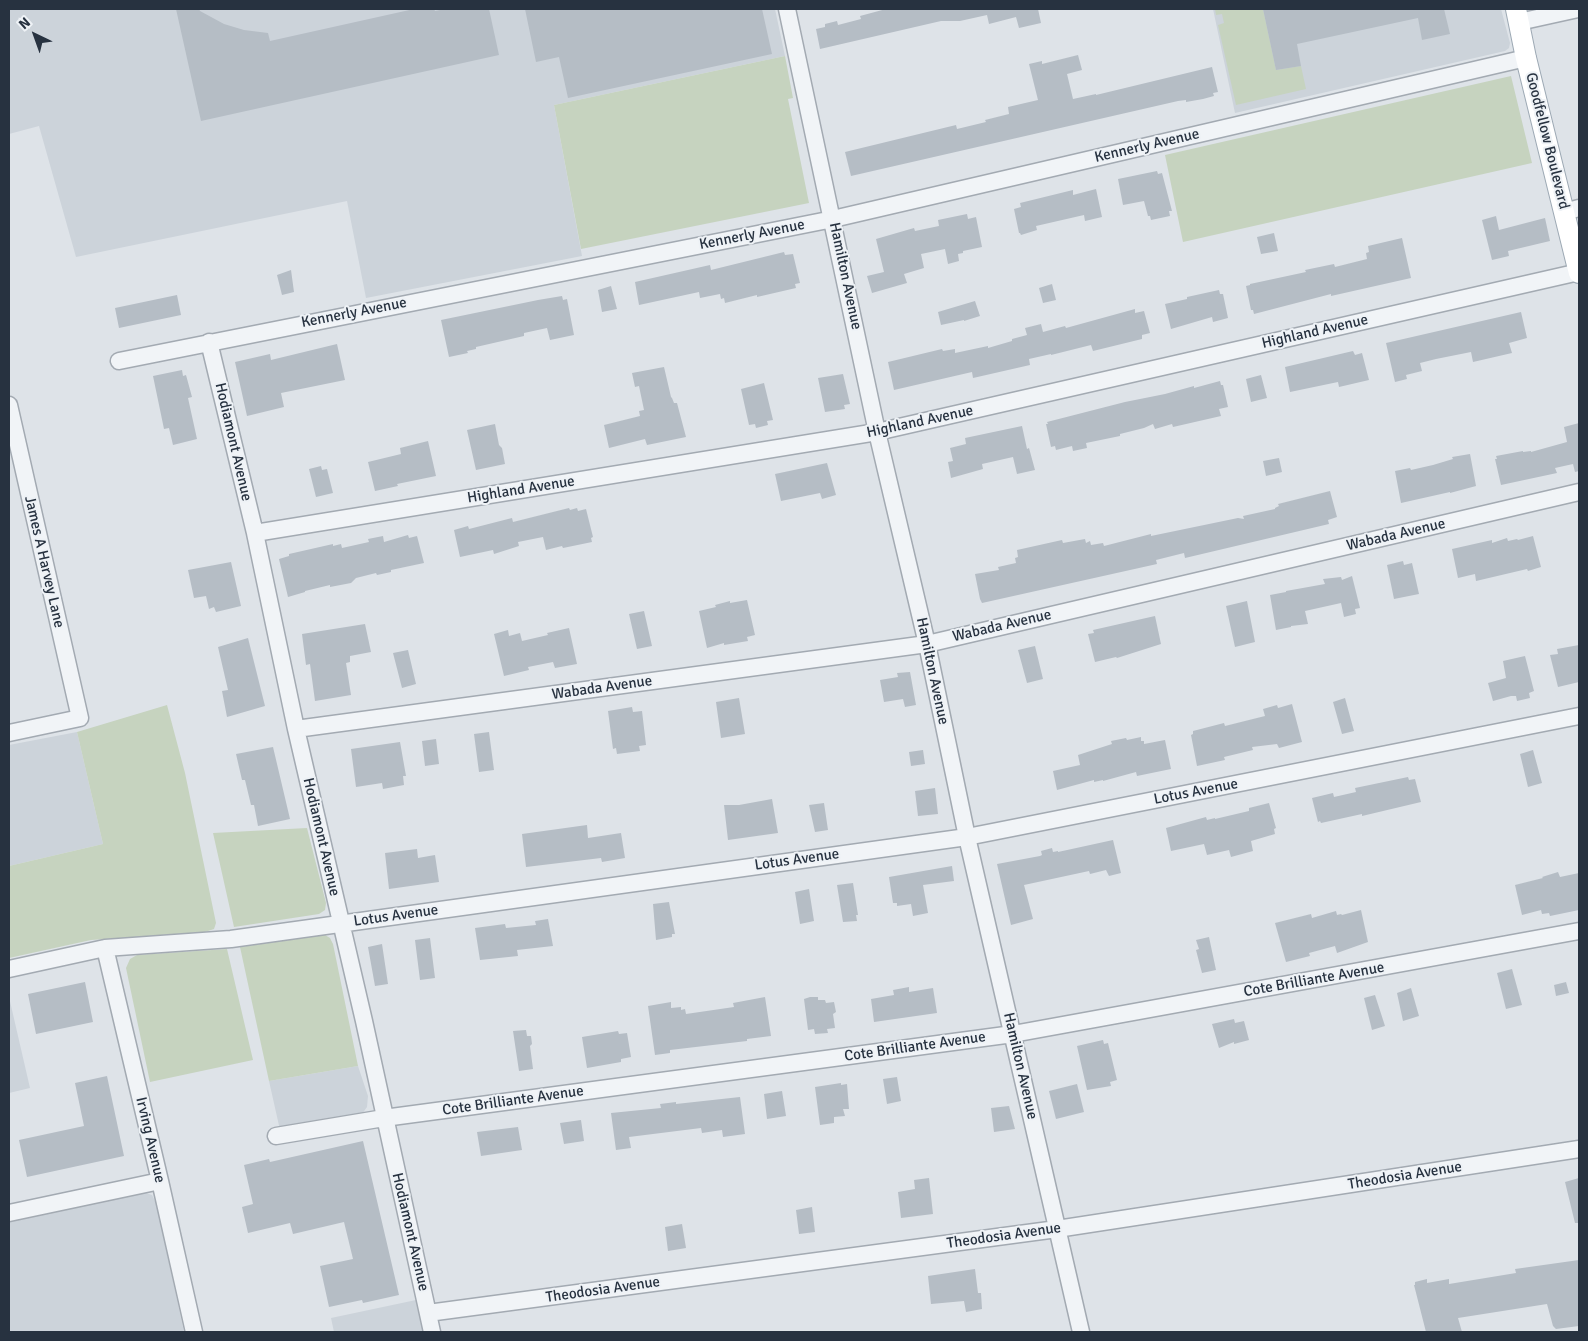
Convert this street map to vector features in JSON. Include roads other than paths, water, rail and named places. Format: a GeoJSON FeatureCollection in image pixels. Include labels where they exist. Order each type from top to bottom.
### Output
{"type":"FeatureCollection","features":[{"type":"Feature","properties":{"kind":"main road","name":"Goodfellow Boulevard"},"geometry":{"type":"LineString","coordinates":[[1518,15],[1526,58],[1572,210],[1579,272]]}},
{"type":"Feature","properties":{"kind":"street","name":"Hamilton Avenue"},"geometry":{"type":"LineString","coordinates":[[788,9],[877,432],[927,644],[967,837],[1081,1332]]}},
{"type":"Feature","properties":{"kind":"street"},"geometry":{"type":"LineString","coordinates":[[1518,15],[1578,9]]}},
{"type":"Feature","properties":{"kind":"street","name":"Kennerly Avenue"},"geometry":{"type":"LineString","coordinates":[[119,361],[833,219],[1526,58]]}},
{"type":"Feature","properties":{"kind":"street","name":"Highland Avenue"},"geometry":{"type":"LineString","coordinates":[[254,534],[877,432],[1579,272]]}},
{"type":"Feature","properties":{"kind":"street","name":"Hodiamont Avenue"},"geometry":{"type":"LineString","coordinates":[[209,342],[364,1021],[432,1332]]}},
{"type":"Feature","properties":{"kind":"street","name":"James A Harvey Lane"},"geometry":{"type":"LineString","coordinates":[[9,405],[80,718],[9,733]]}},
{"type":"Feature","properties":{"kind":"street","name":"Wabada Avenue"},"geometry":{"type":"LineString","coordinates":[[296,729],[927,644],[1579,492]]}},
{"type":"Feature","properties":{"kind":"street","name":"Lotus Avenue"},"geometry":{"type":"LineString","coordinates":[[9,969],[105,948],[231,939],[967,837],[1579,716]]}},
{"type":"Feature","properties":{"kind":"street","name":"Cote Brilliante Avenue"},"geometry":{"type":"LineString","coordinates":[[276,1136],[384,1118],[1013,1034],[1579,931]]}},
{"type":"Feature","properties":{"kind":"street","name":"Irving Avenue"},"geometry":{"type":"LineString","coordinates":[[105,948],[194,1332]]}},
{"type":"Feature","properties":{"kind":"street","name":"Theodosia Avenue"},"geometry":{"type":"LineString","coordinates":[[428,1313],[1056,1229],[1579,1150]]}},
{"type":"Feature","properties":{"kind":"street"},"geometry":{"type":"LineString","coordinates":[[9,1213],[160,1181]]}}]}
